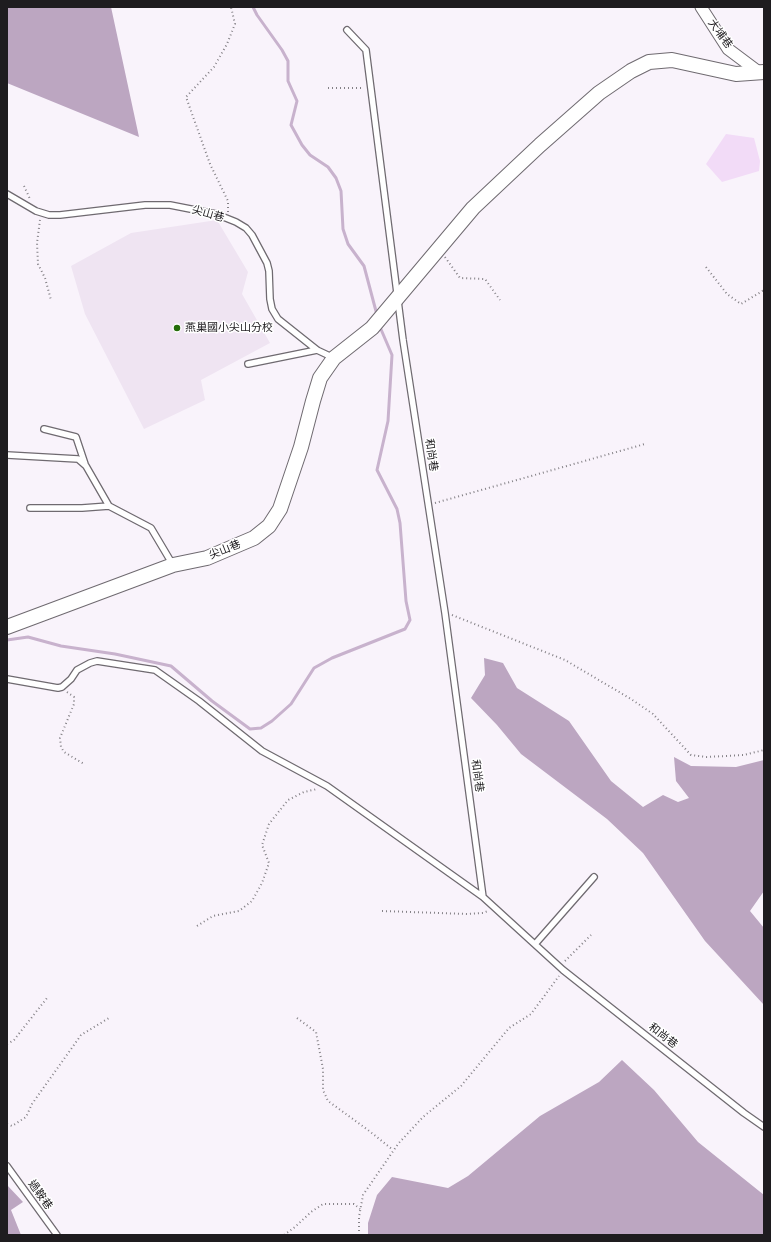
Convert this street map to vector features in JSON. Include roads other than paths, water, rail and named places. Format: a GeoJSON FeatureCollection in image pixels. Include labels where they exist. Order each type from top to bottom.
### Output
{"type":"FeatureCollection","features":[{"type":"Feature","properties":{"kind":"street","name":"大埔巷"},"geometry":{"type":"LineString","coordinates":[[702,7],[728,49],[763,74]]}},
{"type":"Feature","properties":{"kind":"street","name":"尖山巷"},"geometry":{"type":"LineString","coordinates":[[7,627],[173,565],[207,558],[254,538],[269,526],[280,510],[301,447],[320,378],[334,358],[374,327],[473,208],[540,145],[599,93],[631,71],[649,62],[672,60],[736,74],[763,74]]}},
{"type":"Feature","properties":{"kind":"lane","name":"和尚巷"},"geometry":{"type":"LineString","coordinates":[[347,30],[366,50],[403,340],[445,613],[483,896],[536,943],[561,968],[744,1113],[764,1126]]}},
{"type":"Feature","properties":{"kind":"lane","name":"尖山巷"},"geometry":{"type":"LineString","coordinates":[[7,194],[31,209],[49,215],[145,205],[170,205],[216,214],[246,228],[252,235],[267,264],[269,271],[270,299],[272,309],[278,319],[286,327],[317,350],[334,358]]}},
{"type":"Feature","properties":{"kind":"lane"},"geometry":{"type":"LineString","coordinates":[[248,364],[317,350]]}},
{"type":"Feature","properties":{"kind":"lane"},"geometry":{"type":"LineString","coordinates":[[44,429],[76,437],[86,466],[109,506]]}},
{"type":"Feature","properties":{"kind":"lane"},"geometry":{"type":"LineString","coordinates":[[7,455],[78,459],[86,466]]}},
{"type":"Feature","properties":{"kind":"lane"},"geometry":{"type":"LineString","coordinates":[[30,508],[82,508],[109,506],[152,528],[173,565]]}},
{"type":"Feature","properties":{"kind":"lane"},"geometry":{"type":"LineString","coordinates":[[7,679],[58,688],[62,687],[71,679],[77,670],[90,662],[97,661],[155,670],[199,701],[262,751],[327,786],[483,896]]}},
{"type":"Feature","properties":{"kind":"lane"},"geometry":{"type":"LineString","coordinates":[[536,943],[594,877]]}},
{"type":"Feature","properties":{"kind":"lane","name":"過鞍巷"},"geometry":{"type":"LineString","coordinates":[[7,1166],[57,1235]]}},
{"type":"Feature","properties":{"kind":"waterway"},"geometry":{"type":"LineString","coordinates":[[253,7],[288,61],[288,81],[297,101],[291,125],[302,145],[310,155],[328,167],[336,178],[341,191],[343,229],[348,244],[364,266],[377,315]]}},
{"type":"Feature","properties":{"kind":"waterway"},"geometry":{"type":"LineString","coordinates":[[7,640],[28,637],[61,646],[115,654],[171,666],[212,701],[250,729],[261,728],[272,721],[291,704],[314,668],[332,658],[405,629],[410,620],[406,601],[400,523],[397,509],[377,470],[388,421],[392,355],[380,327]]}},
{"type":"Feature","properties":{"kind":"place","name":"燕巢國小尖山分校"},"geometry":{"type":"Point","coordinates":[177,328]}}]}
